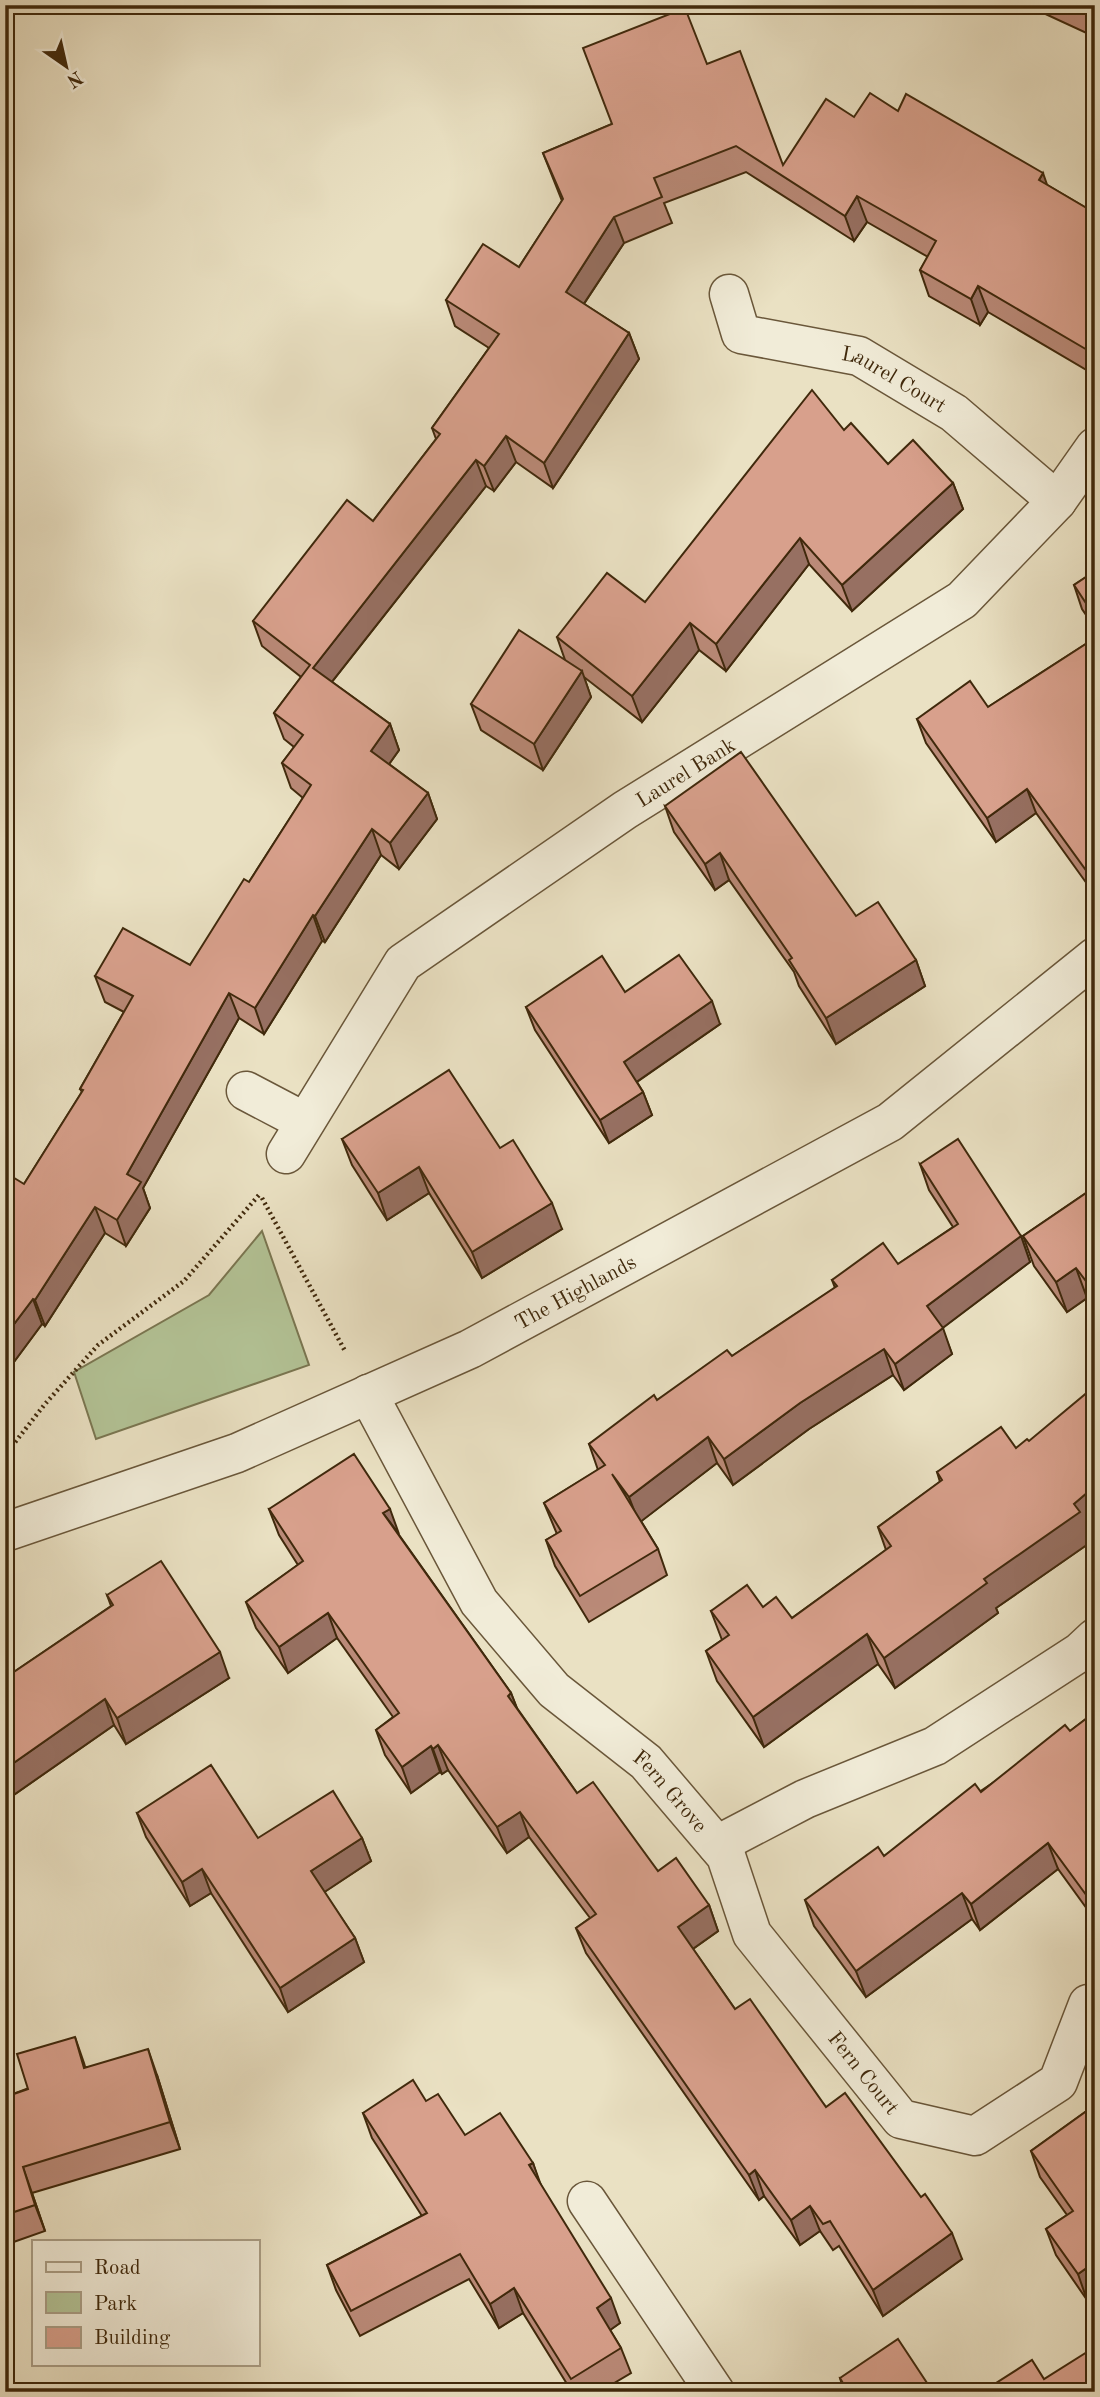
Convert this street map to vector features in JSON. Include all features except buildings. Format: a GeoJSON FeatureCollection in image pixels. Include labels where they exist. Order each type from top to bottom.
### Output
{"type":"FeatureCollection","features":[{"type":"Feature","properties":{"kind":"street","name":"Laurel Court"},"geometry":{"type":"LineString","coordinates":[[729,293],[741,334],[859,356],[954,413],[1057,501]]}},
{"type":"Feature","properties":{"kind":"street","name":"Laurel Bank"},"geometry":{"type":"LineString","coordinates":[[246,1091],[296,1138],[403,963],[625,810],[962,600],[1057,501],[1095,447]]}},
{"type":"Feature","properties":{"kind":"street","name":"The Highlands"},"geometry":{"type":"LineString","coordinates":[[5,1532],[237,1452],[470,1349],[890,1122],[1095,957]]}},
{"type":"Feature","properties":{"kind":"street","name":"Fern Grove"},"geometry":{"type":"LineString","coordinates":[[368,1394],[479,1602],[555,1690],[646,1762],[717,1845],[804,1798],[935,1746],[1080,1652],[1095,1638]]}},
{"type":"Feature","properties":{"kind":"street","name":"Fern Court"},"geometry":{"type":"LineString","coordinates":[[717,1845],[726,1856],[752,1934],[901,2119],[975,2136],[1058,2082],[1088,2004]]}},
{"type":"Feature","properties":{"kind":"street"},"geometry":{"type":"LineString","coordinates":[[587,2202],[715,2392]]}},
{"type":"Feature","properties":{"kind":"path"},"geometry":{"type":"LineString","coordinates":[[5,1455],[44,1405],[98,1345],[184,1282],[260,1194],[368,1394]]}},
{"type":"Feature","properties":{"kind":"green space"},"geometry":{"type":"Polygon","coordinates":[[[262,1231],[309,1365],[96,1439],[74,1372],[209,1295],[262,1231]]]}}]}
